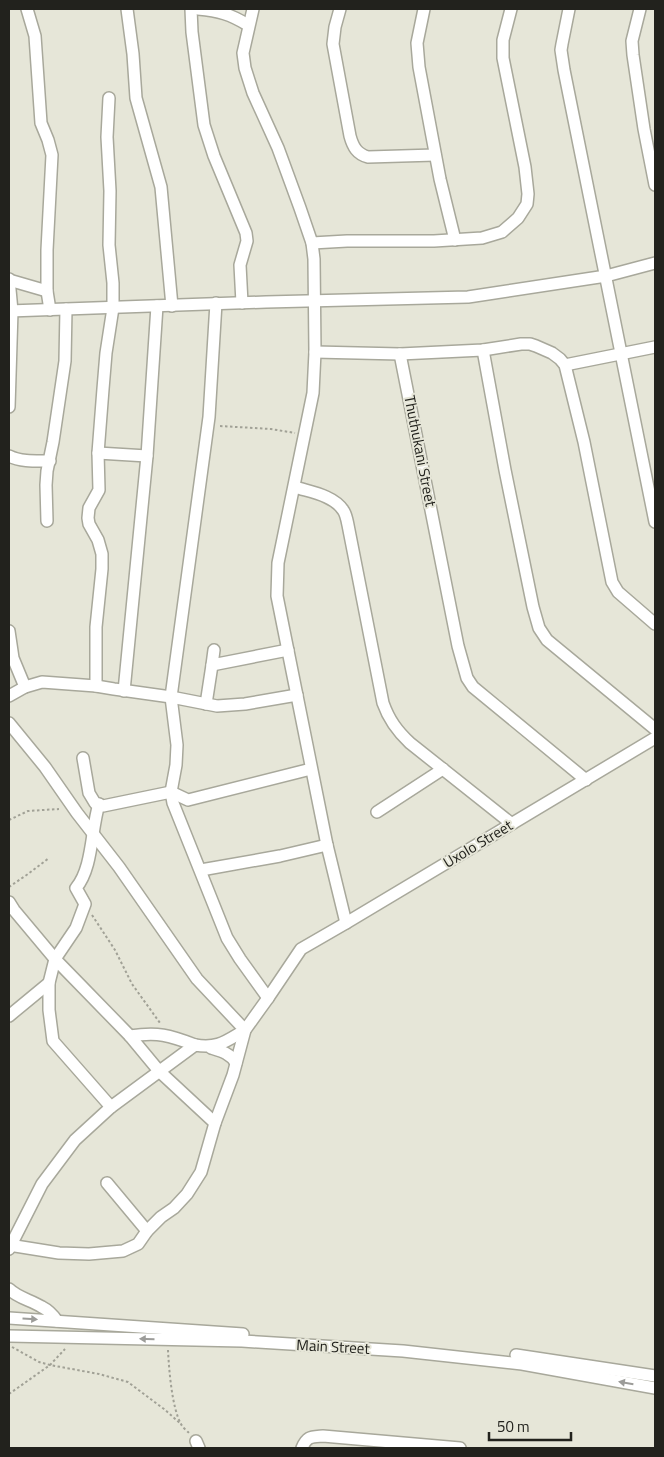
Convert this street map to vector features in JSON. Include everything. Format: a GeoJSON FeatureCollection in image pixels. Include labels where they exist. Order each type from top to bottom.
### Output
{"type":"FeatureCollection","features":[{"type":"Feature","properties":{"kind":"street"},"geometry":{"type":"LineString","coordinates":[[27,9],[35,36],[36,76],[41,123],[52,155],[48,250],[50,310]]}},
{"type":"Feature","properties":{"kind":"street"},"geometry":{"type":"LineString","coordinates":[[127,9],[134,54],[136,98],[161,187],[172,306]]}},
{"type":"Feature","properties":{"kind":"street"},"geometry":{"type":"LineString","coordinates":[[191,9],[192,32],[204,125],[214,156],[246,233],[247,242],[240,265],[242,303]]}},
{"type":"Feature","properties":{"kind":"street"},"geometry":{"type":"LineString","coordinates":[[198,9],[218,11],[238,18],[248,25]]}},
{"type":"Feature","properties":{"kind":"street"},"geometry":{"type":"LineString","coordinates":[[252,9],[243,53],[247,75],[253,93],[278,148],[312,243],[314,259],[315,352],[313,393],[276,580],[277,596],[311,769],[346,923]]}},
{"type":"Feature","properties":{"kind":"street"},"geometry":{"type":"LineString","coordinates":[[340,9],[334,27],[333,44],[350,136],[354,148],[359,154],[368,157],[435,155]]}},
{"type":"Feature","properties":{"kind":"street"},"geometry":{"type":"LineString","coordinates":[[424,9],[417,43],[418,53],[435,155],[455,240]]}},
{"type":"Feature","properties":{"kind":"street"},"geometry":{"type":"LineString","coordinates":[[312,243],[482,238],[502,232],[518,218],[527,204],[528,184],[503,58],[503,40],[511,9]]}},
{"type":"Feature","properties":{"kind":"street"},"geometry":{"type":"LineString","coordinates":[[570,9],[562,44],[562,57],[655,522]]}},
{"type":"Feature","properties":{"kind":"street"},"geometry":{"type":"LineString","coordinates":[[640,9],[632,41],[633,55],[644,129],[655,185]]}},
{"type":"Feature","properties":{"kind":"street"},"geometry":{"type":"LineString","coordinates":[[96,686],[96,627],[102,554],[98,540],[89,524],[88,513],[99,490],[98,453],[106,353],[113,308],[113,284],[109,245],[110,191],[107,137],[109,98]]}},
{"type":"Feature","properties":{"kind":"street"},"geometry":{"type":"LineString","coordinates":[[10,311],[468,297],[606,276],[655,263]]}},
{"type":"Feature","properties":{"kind":"street"},"geometry":{"type":"LineString","coordinates":[[9,408],[9,280],[48,291]]}},
{"type":"Feature","properties":{"kind":"street"},"geometry":{"type":"LineString","coordinates":[[216,304],[207,425],[171,697],[177,745],[176,765],[171,792],[173,803],[227,938],[268,998],[245,1030],[201,1172],[181,1201],[147,1230],[138,1244],[123,1251],[81,1254],[9,1247],[42,1184],[75,1140],[111,1107],[159,1071],[201,1046],[219,1045],[245,1030]]}},
{"type":"Feature","properties":{"kind":"street"},"geometry":{"type":"LineString","coordinates":[[124,691],[147,456],[157,306]]}},
{"type":"Feature","properties":{"kind":"street"},"geometry":{"type":"LineString","coordinates":[[47,521],[47,471],[65,361],[66,309]]}},
{"type":"Feature","properties":{"kind":"street"},"geometry":{"type":"LineString","coordinates":[[315,352],[400,354],[483,350],[530,344],[552,353],[560,359],[565,365],[584,442],[612,582],[618,592],[655,624]]}},
{"type":"Feature","properties":{"kind":"street"},"geometry":{"type":"LineString","coordinates":[[565,365],[655,347]]}},
{"type":"Feature","properties":{"kind":"street"},"geometry":{"type":"LineString","coordinates":[[483,350],[505,470],[539,628],[547,640],[655,729]]}},
{"type":"Feature","properties":{"kind":"street","name":"Thuthukani Street"},"geometry":{"type":"LineString","coordinates":[[400,354],[458,646],[467,678],[473,687],[586,780]]}},
{"type":"Feature","properties":{"kind":"street"},"geometry":{"type":"LineString","coordinates":[[98,453],[147,456]]}},
{"type":"Feature","properties":{"kind":"street"},"geometry":{"type":"LineString","coordinates":[[9,456],[32,462],[50,461]]}},
{"type":"Feature","properties":{"kind":"street"},"geometry":{"type":"LineString","coordinates":[[295,487],[336,502],[344,512],[383,703],[388,716],[398,731],[512,824]]}},
{"type":"Feature","properties":{"kind":"street"},"geometry":{"type":"LineString","coordinates":[[9,631],[13,658],[25,687]]}},
{"type":"Feature","properties":{"kind":"street"},"geometry":{"type":"LineString","coordinates":[[206,704],[214,650]]}},
{"type":"Feature","properties":{"kind":"street"},"geometry":{"type":"LineString","coordinates":[[212,664],[288,650]]}},
{"type":"Feature","properties":{"kind":"street"},"geometry":{"type":"LineString","coordinates":[[9,696],[25,687],[42,682],[96,686],[217,706],[297,695]]}},
{"type":"Feature","properties":{"kind":"street"},"geometry":{"type":"LineString","coordinates":[[9,723],[120,867],[197,979],[245,1030]]}},
{"type":"Feature","properties":{"kind":"street","name":"Uxolo Street"},"geometry":{"type":"LineString","coordinates":[[268,998],[301,949],[655,738]]}},
{"type":"Feature","properties":{"kind":"street"},"geometry":{"type":"LineString","coordinates":[[83,758],[89,794],[95,804],[103,806],[171,792],[188,800],[311,769]]}},
{"type":"Feature","properties":{"kind":"street"},"geometry":{"type":"LineString","coordinates":[[377,812],[443,769]]}},
{"type":"Feature","properties":{"kind":"street"},"geometry":{"type":"LineString","coordinates":[[99,804],[95,816],[85,873],[76,888],[86,904],[76,928],[56,959],[49,982],[48,1010],[53,1041],[111,1107]]}},
{"type":"Feature","properties":{"kind":"street"},"geometry":{"type":"LineString","coordinates":[[201,870],[280,856],[327,845]]}},
{"type":"Feature","properties":{"kind":"street"},"geometry":{"type":"LineString","coordinates":[[9,902],[56,959],[130,1036],[159,1071],[215,1123]]}},
{"type":"Feature","properties":{"kind":"street"},"geometry":{"type":"LineString","coordinates":[[9,1016],[49,982]]}},
{"type":"Feature","properties":{"kind":"street"},"geometry":{"type":"LineString","coordinates":[[130,1036],[148,1034],[168,1035],[232,1056],[236,1063]]}},
{"type":"Feature","properties":{"kind":"street"},"geometry":{"type":"LineString","coordinates":[[106,1183],[147,1230]]}},
{"type":"Feature","properties":{"kind":"street"},"geometry":{"type":"LineString","coordinates":[[9,1289],[13,1294],[41,1306],[51,1313],[57,1321]]}},
{"type":"Feature","properties":{"kind":"street","name":"Main Street"},"geometry":{"type":"LineString","coordinates":[[9,1318],[402,1344],[521,1356],[655,1376]]}},
{"type":"Feature","properties":{"kind":"street","name":"Main Street"},"geometry":{"type":"LineString","coordinates":[[9,1336],[242,1341],[403,1351],[522,1364],[655,1388]]}},
{"type":"Feature","properties":{"kind":"street"},"geometry":{"type":"LineString","coordinates":[[302,1448],[305,1441],[312,1436],[323,1436],[460,1448]]}},
{"type":"Feature","properties":{"kind":"path"},"geometry":{"type":"LineString","coordinates":[[207,425],[304,434]]}},
{"type":"Feature","properties":{"kind":"path"},"geometry":{"type":"LineString","coordinates":[[9,820],[28,811],[74,808]]}},
{"type":"Feature","properties":{"kind":"path"},"geometry":{"type":"LineString","coordinates":[[9,886],[49,858]]}},
{"type":"Feature","properties":{"kind":"path"},"geometry":{"type":"LineString","coordinates":[[86,904],[115,950],[132,984],[168,1035]]}},
{"type":"Feature","properties":{"kind":"path"},"geometry":{"type":"LineString","coordinates":[[9,1394],[50,1365],[74,1338]]}},
{"type":"Feature","properties":{"kind":"path"},"geometry":{"type":"LineString","coordinates":[[167,1339],[169,1374],[176,1408],[182,1424]]}},
{"type":"Feature","properties":{"kind":"path"},"geometry":{"type":"LineString","coordinates":[[9,1344],[39,1362],[128,1382],[182,1424],[197,1445]]}}]}
